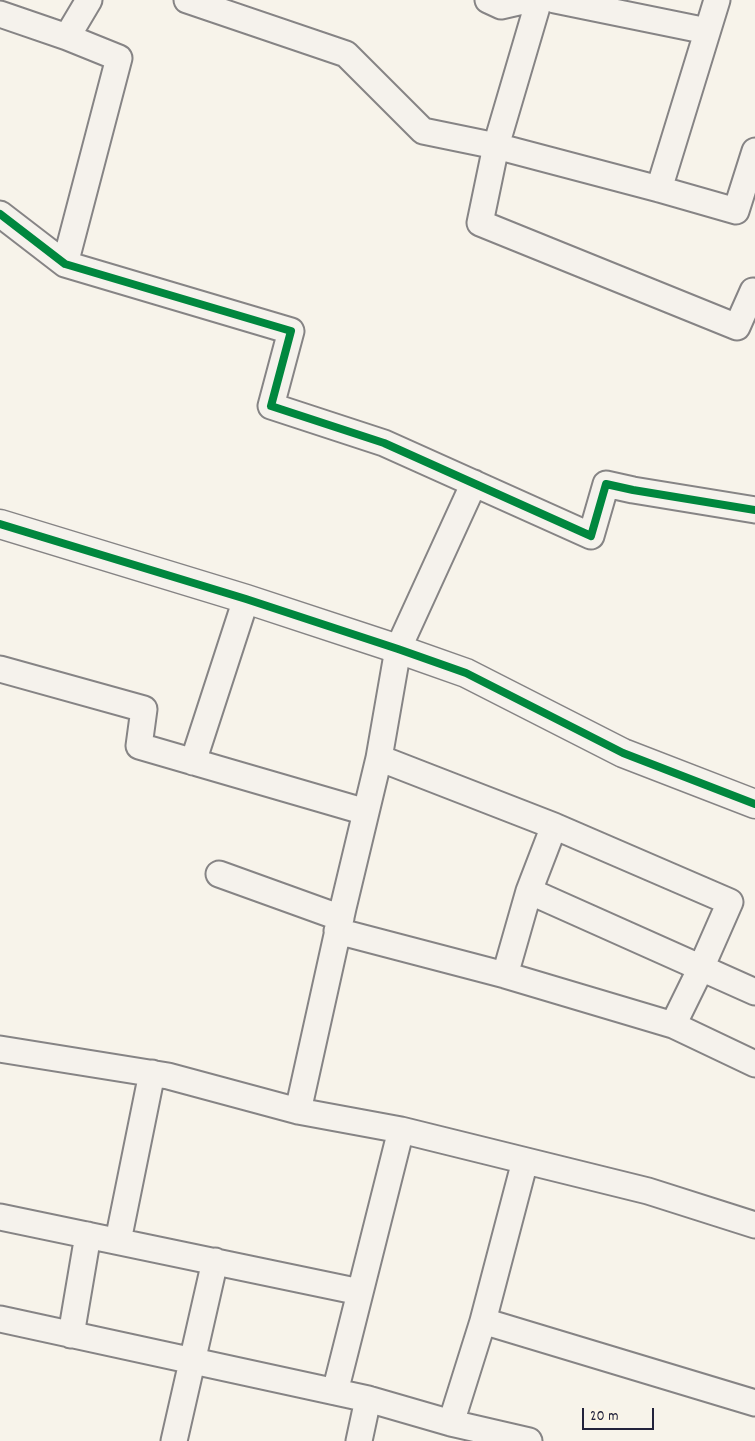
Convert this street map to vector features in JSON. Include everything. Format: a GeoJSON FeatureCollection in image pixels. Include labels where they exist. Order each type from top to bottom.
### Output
{"type":"FeatureCollection","features":[{"type":"Feature","properties":{"kind":"street"},"geometry":{"type":"LineString","coordinates":[[67,37],[89,0]]}},
{"type":"Feature","properties":{"kind":"street"},"geometry":{"type":"LineString","coordinates":[[187,0],[346,54],[423,131],[496,146],[736,211],[755,151]]}},
{"type":"Feature","properties":{"kind":"street"},"geometry":{"type":"LineString","coordinates":[[488,0],[501,6],[527,0]]}},
{"type":"Feature","properties":{"kind":"street"},"geometry":{"type":"LineString","coordinates":[[539,0],[496,146],[480,223],[737,327],[755,292]]}},
{"type":"Feature","properties":{"kind":"street"},"geometry":{"type":"LineString","coordinates":[[555,0],[706,31]]}},
{"type":"Feature","properties":{"kind":"street"},"geometry":{"type":"LineString","coordinates":[[659,189],[717,0]]}},
{"type":"Feature","properties":{"kind":"street"},"geometry":{"type":"LineString","coordinates":[[0,14],[67,37],[119,58],[65,264]]}},
{"type":"Feature","properties":{"kind":"street"},"geometry":{"type":"LineString","coordinates":[[0,214],[65,264],[291,331],[270,406],[384,443],[591,536],[606,484],[755,510]]}},
{"type":"Feature","properties":{"kind":"street"},"geometry":{"type":"LineString","coordinates":[[298,1111],[339,925],[379,758],[398,649],[474,483]]}},
{"type":"Feature","properties":{"kind":"street"},"geometry":{"type":"LineString","coordinates":[[0,524],[246,599],[466,673],[623,753],[755,804]]}},
{"type":"Feature","properties":{"kind":"street"},"geometry":{"type":"LineString","coordinates":[[193,762],[246,599]]}},
{"type":"Feature","properties":{"kind":"street"},"geometry":{"type":"LineString","coordinates":[[0,669],[144,709],[140,746],[366,812]]}},
{"type":"Feature","properties":{"kind":"street"},"geometry":{"type":"LineString","coordinates":[[379,758],[554,826],[730,902],[673,1025]]}},
{"type":"Feature","properties":{"kind":"street"},"geometry":{"type":"LineString","coordinates":[[505,975],[529,891],[554,826]]}},
{"type":"Feature","properties":{"kind":"street"},"geometry":{"type":"LineString","coordinates":[[219,874],[339,925],[673,1025],[755,1064]]}},
{"type":"Feature","properties":{"kind":"street"},"geometry":{"type":"LineString","coordinates":[[529,891],[755,992]]}},
{"type":"Feature","properties":{"kind":"street"},"geometry":{"type":"LineString","coordinates":[[0,1049],[168,1076],[298,1111],[400,1130],[648,1191],[755,1225]]}},
{"type":"Feature","properties":{"kind":"street"},"geometry":{"type":"LineString","coordinates":[[118,1241],[152,1073]]}},
{"type":"Feature","properties":{"kind":"street"},"geometry":{"type":"LineString","coordinates":[[335,1392],[400,1130]]}},
{"type":"Feature","properties":{"kind":"street"},"geometry":{"type":"LineString","coordinates":[[451,1423],[483,1321],[525,1160]]}},
{"type":"Feature","properties":{"kind":"street"},"geometry":{"type":"LineString","coordinates":[[0,1217],[360,1292]]}},
{"type":"Feature","properties":{"kind":"street"},"geometry":{"type":"LineString","coordinates":[[71,1335],[88,1235]]}},
{"type":"Feature","properties":{"kind":"street"},"geometry":{"type":"LineString","coordinates":[[174,1441],[215,1261]]}},
{"type":"Feature","properties":{"kind":"street"},"geometry":{"type":"LineString","coordinates":[[0,1319],[368,1399],[451,1423],[529,1441]]}},
{"type":"Feature","properties":{"kind":"street"},"geometry":{"type":"LineString","coordinates":[[483,1321],[755,1403]]}},
{"type":"Feature","properties":{"kind":"street"},"geometry":{"type":"LineString","coordinates":[[359,1441],[368,1399]]}},
{"type":"Feature","properties":{"kind":"cycle path"},"geometry":{"type":"LineString","coordinates":[[0,214],[65,264],[291,331],[271,406],[384,443],[591,536],[606,484],[755,510]]}},
{"type":"Feature","properties":{"kind":"cycle path"},"geometry":{"type":"LineString","coordinates":[[0,524],[246,599],[466,673],[623,753],[755,804]]}}]}
